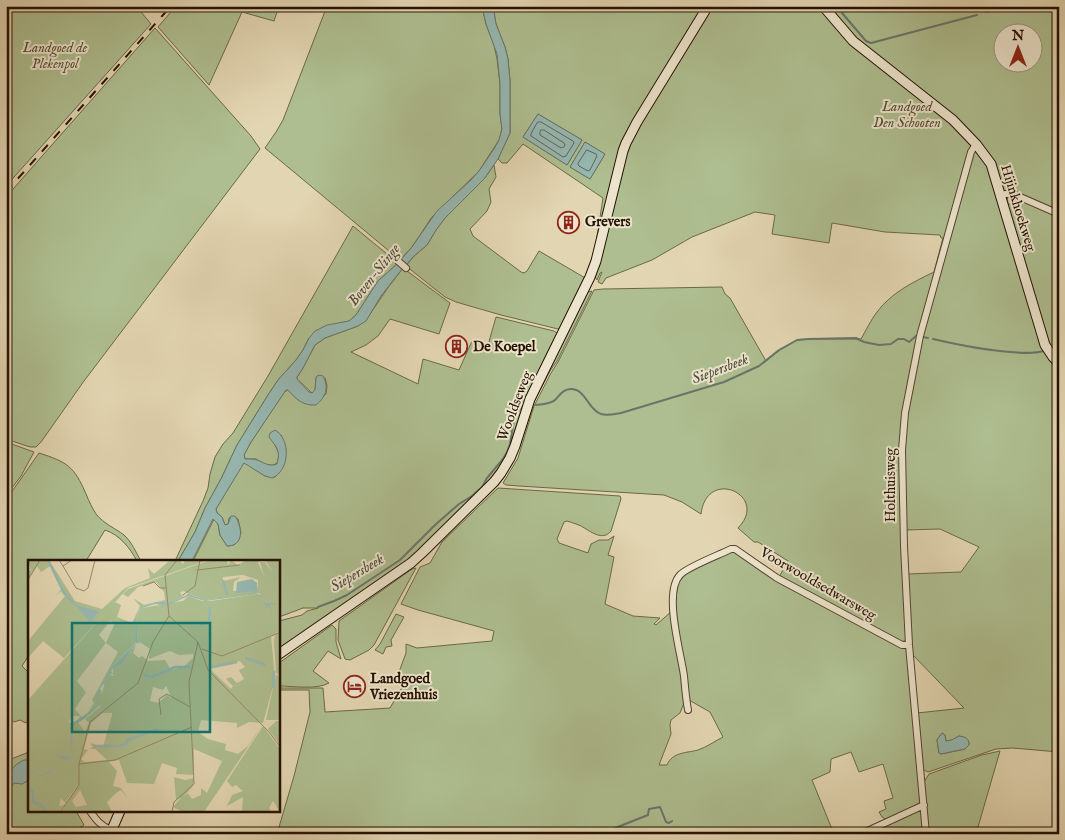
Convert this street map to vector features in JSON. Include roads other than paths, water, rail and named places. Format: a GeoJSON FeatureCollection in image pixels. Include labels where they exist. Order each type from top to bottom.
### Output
{"type":"FeatureCollection","features":[{"type":"Feature","properties":{"kind":"main road","name":"Wooldseweg"},"geometry":{"type":"LineString","coordinates":[[280,653],[416,558],[494,482],[501,472],[515,446],[530,399],[590,277],[596,261],[626,143],[708,6]]}},
{"type":"Feature","properties":{"kind":"main road","name":"Hijinkhoekweg"},"geometry":{"type":"LineString","coordinates":[[823,6],[854,41],[953,120],[976,144],[991,164],[1045,345],[1059,363]]}},
{"type":"Feature","properties":{"kind":"main road"},"geometry":{"type":"LineString","coordinates":[[110,832],[120,812]]}},
{"type":"Feature","properties":{"kind":"street","name":"Holthuisweg"},"geometry":{"type":"LineString","coordinates":[[926,834],[909,645],[902,450],[905,413],[920,336],[971,152],[976,144]]}},
{"type":"Feature","properties":{"kind":"street"},"geometry":{"type":"LineString","coordinates":[[1001,195],[1011,193],[1059,214]]}},
{"type":"Feature","properties":{"kind":"street"},"geometry":{"type":"LineString","coordinates":[[398,261],[406,268]]}},
{"type":"Feature","properties":{"kind":"street","name":"Voorwooldsedwarsweg"},"geometry":{"type":"LineString","coordinates":[[688,710],[673,613],[675,584],[679,576],[686,570],[731,549],[735,549],[777,578],[824,604],[902,645],[909,645]]}},
{"type":"Feature","properties":{"kind":"street"},"geometry":{"type":"LineString","coordinates":[[861,834],[924,805]]}},
{"type":"Feature","properties":{"kind":"street"},"geometry":{"type":"LineString","coordinates":[[91,812],[94,818],[110,832]]}},
{"type":"Feature","properties":{"kind":"water"},"geometry":{"type":"Polygon","coordinates":[[[482,6],[493,6],[496,24],[508,59],[510,81],[510,133],[498,159],[484,179],[445,218],[427,245],[399,273],[381,296],[366,321],[358,326],[325,338],[315,345],[297,379],[312,393],[315,390],[317,376],[323,376],[326,392],[322,399],[316,405],[307,404],[286,390],[244,455],[245,459],[256,460],[269,465],[277,464],[278,452],[269,437],[270,433],[275,430],[284,440],[286,447],[285,462],[282,469],[272,478],[265,476],[244,463],[216,509],[225,525],[228,524],[231,516],[235,516],[240,530],[237,543],[227,546],[220,535],[218,524],[213,519],[192,560],[179,560],[195,532],[237,445],[278,380],[296,360],[309,338],[315,331],[327,325],[349,321],[356,315],[378,281],[412,247],[437,211],[479,171],[494,149],[502,129],[500,84],[497,54],[486,24],[482,6]]]}},
{"type":"Feature","properties":{"kind":"water"},"geometry":{"type":"Polygon","coordinates":[[[538,114],[582,140],[567,165],[523,137],[538,114]]]}},
{"type":"Feature","properties":{"kind":"water"},"geometry":{"type":"Polygon","coordinates":[[[585,142],[605,154],[590,179],[570,167],[585,142]]]}},
{"type":"Feature","properties":{"kind":"water"},"geometry":{"type":"Polygon","coordinates":[[[942,733],[945,735],[946,741],[959,736],[966,738],[969,745],[965,749],[941,754],[939,753],[937,740],[942,733]]]}},
{"type":"Feature","properties":{"kind":"water"},"geometry":{"type":"Polygon","coordinates":[[[28,760],[28,781],[22,784],[14,783],[6,794],[9,774],[19,763],[28,760]]]}},
{"type":"Feature","properties":{"kind":"waterway"},"geometry":{"type":"LineString","coordinates":[[836,6],[866,41],[871,43],[977,15]]}},
{"type":"Feature","properties":{"kind":"waterway"},"geometry":{"type":"LineString","coordinates":[[986,12],[1007,6]]}},
{"type":"Feature","properties":{"kind":"waterway","name":"Siepersbeek"},"geometry":{"type":"LineString","coordinates":[[536,405],[551,402],[564,391],[571,389],[580,392],[593,408],[601,414],[621,413],[724,382],[759,366],[779,350],[797,340],[856,338],[879,345],[891,344],[898,339],[904,339],[909,342],[916,336]]}},
{"type":"Feature","properties":{"kind":"waterway","name":"Siepersbeek"},"geometry":{"type":"LineString","coordinates":[[923,337],[928,338]]}},
{"type":"Feature","properties":{"kind":"waterway","name":"Siepersbeek"},"geometry":{"type":"LineString","coordinates":[[933,339],[1000,351],[1027,353],[1044,351]]}},
{"type":"Feature","properties":{"kind":"waterway","name":"Siepersbeek"},"geometry":{"type":"LineString","coordinates":[[1052,348],[1059,347]]}},
{"type":"Feature","properties":{"kind":"waterway","name":"Siepersbeek"},"geometry":{"type":"LineString","coordinates":[[318,607],[347,595],[400,560],[435,525],[482,487],[507,452],[515,414],[521,408]]}},
{"type":"Feature","properties":{"kind":"waterway"},"geometry":{"type":"LineString","coordinates":[[600,834],[648,815],[649,809],[660,807],[666,822],[672,821]]}},
{"type":"Feature","properties":{"kind":"railway"},"geometry":{"type":"LineString","coordinates":[[6,192],[171,6]]}},
{"type":"Feature","properties":{"kind":"place","name":"Grevers"},"geometry":{"type":"Point","coordinates":[569,222]}},
{"type":"Feature","properties":{"kind":"place","name":"De Koepel"},"geometry":{"type":"Point","coordinates":[457,347]}},
{"type":"Feature","properties":{"kind":"place","name":"Landgoed Vriezenhuis"},"geometry":{"type":"Point","coordinates":[354,687]}},
{"type":"Feature","properties":{"kind":"park label","name":"Landgoed de Plekenpol"},"geometry":{"type":"Point","coordinates":[55,56]}},
{"type":"Feature","properties":{"kind":"park label","name":"Landgoed Den Schooten"},"geometry":{"type":"Point","coordinates":[907,116]}},
{"type":"Feature","properties":{"kind":"water label","name":"Boven-Slinge"},"geometry":{"type":"Point","coordinates":[374,275]}}]}
